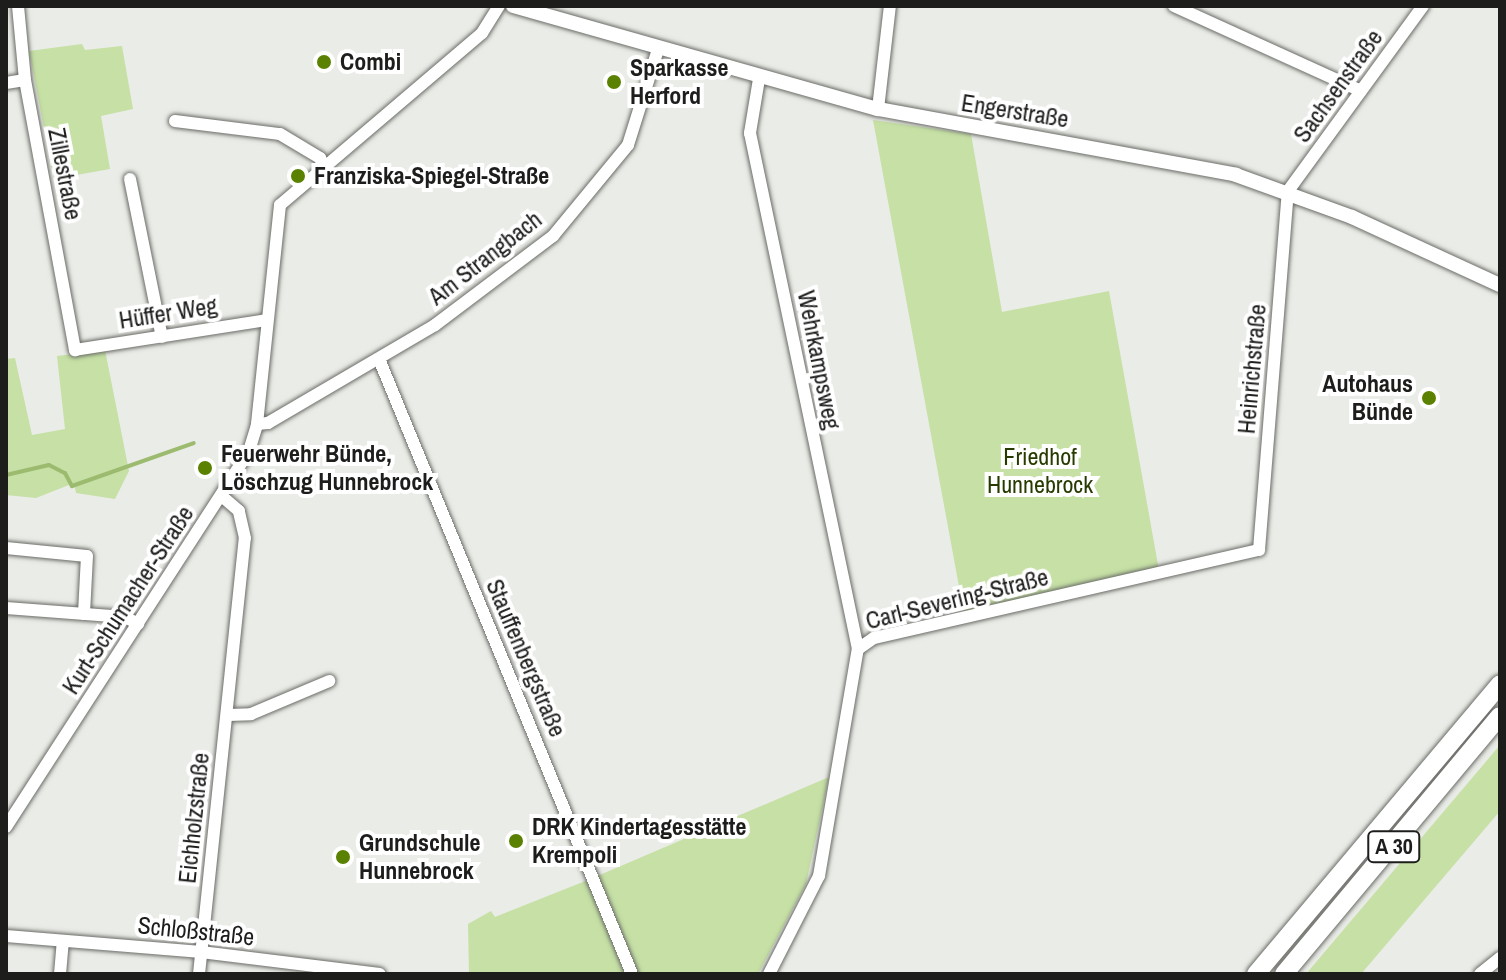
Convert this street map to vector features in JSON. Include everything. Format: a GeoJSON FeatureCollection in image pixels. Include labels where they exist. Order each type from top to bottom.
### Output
{"type":"FeatureCollection","features":[{"type":"Feature","properties":{"kind":"highway","name":"A 30"},"geometry":{"type":"LineString","coordinates":[[1256,974],[1500,684]]}},
{"type":"Feature","properties":{"kind":"highway","name":"A 30"},"geometry":{"type":"LineString","coordinates":[[1284,974],[1500,716]]}},
{"type":"Feature","properties":{"kind":"main road","name":"Engerstraße"},"geometry":{"type":"LineString","coordinates":[[513,6],[759,79],[878,109],[1169,158],[1288,191],[1500,285]]}},
{"type":"Feature","properties":{"kind":"street","name":"Zillestraße"},"geometry":{"type":"LineString","coordinates":[[18,6],[25,80],[75,350]]}},
{"type":"Feature","properties":{"kind":"street","name":"Kurt-Schumacher-Straße"},"geometry":{"type":"LineString","coordinates":[[6,827],[249,451],[257,424],[280,205],[482,33],[499,6]]}},
{"type":"Feature","properties":{"kind":"street"},"geometry":{"type":"LineString","coordinates":[[878,109],[890,6]]}},
{"type":"Feature","properties":{"kind":"street"},"geometry":{"type":"LineString","coordinates":[[1174,6],[1361,91]]}},
{"type":"Feature","properties":{"kind":"street","name":"Sachsenstraße"},"geometry":{"type":"LineString","coordinates":[[1288,191],[1423,6]]}},
{"type":"Feature","properties":{"kind":"street","name":"Am Strangbach"},"geometry":{"type":"LineString","coordinates":[[257,424],[268,423],[435,325],[553,236],[628,145],[658,49]]}},
{"type":"Feature","properties":{"kind":"street","name":"Wehrkampsweg"},"geometry":{"type":"LineString","coordinates":[[759,79],[750,133],[858,649]]}},
{"type":"Feature","properties":{"kind":"street"},"geometry":{"type":"LineString","coordinates":[[6,83],[25,80]]}},
{"type":"Feature","properties":{"kind":"street"},"geometry":{"type":"LineString","coordinates":[[175,121],[280,134],[320,158],[324,167]]}},
{"type":"Feature","properties":{"kind":"street"},"geometry":{"type":"LineString","coordinates":[[130,179],[162,337]]}},
{"type":"Feature","properties":{"kind":"street","name":"Heinrichstraße"},"geometry":{"type":"LineString","coordinates":[[1259,550],[1288,191]]}},
{"type":"Feature","properties":{"kind":"street","name":"Hüffer Weg"},"geometry":{"type":"LineString","coordinates":[[75,350],[267,320]]}},
{"type":"Feature","properties":{"kind":"street","name":"Stauffenbergstraße"},"geometry":{"type":"LineString","coordinates":[[379,359],[632,974]]}},
{"type":"Feature","properties":{"kind":"street","name":"Eichholzstraße"},"geometry":{"type":"LineString","coordinates":[[199,974],[245,538],[239,511],[222,496]]}},
{"type":"Feature","properties":{"kind":"street"},"geometry":{"type":"LineString","coordinates":[[6,548],[87,556],[84,614]]}},
{"type":"Feature","properties":{"kind":"street","name":"Carl-Severing-Straße"},"geometry":{"type":"LineString","coordinates":[[769,974],[819,876],[858,649],[874,638],[1259,550]]}},
{"type":"Feature","properties":{"kind":"street"},"geometry":{"type":"LineString","coordinates":[[6,608],[125,617],[138,624]]}},
{"type":"Feature","properties":{"kind":"street"},"geometry":{"type":"LineString","coordinates":[[228,715],[251,714],[329,681]]}},
{"type":"Feature","properties":{"kind":"street","name":"Schloßstraße"},"geometry":{"type":"LineString","coordinates":[[6,936],[201,952],[380,974]]}},
{"type":"Feature","properties":{"kind":"street"},"geometry":{"type":"LineString","coordinates":[[60,974],[63,942]]}},
{"type":"Feature","properties":{"kind":"street"},"geometry":{"type":"LineString","coordinates":[[1480,974],[1500,958]]}},
{"type":"Feature","properties":{"kind":"green space"},"geometry":{"type":"Polygon","coordinates":[[[82,44],[85,50],[122,46],[133,109],[101,116],[110,169],[54,179],[29,51],[82,44]]]}},
{"type":"Feature","properties":{"kind":"green space","name":"Friedhof Hunnebrock"},"geometry":{"type":"Polygon","coordinates":[[[873,120],[971,134],[1002,312],[1109,291],[1160,576],[965,619],[873,120]]]}},
{"type":"Feature","properties":{"kind":"green space"},"geometry":{"type":"Polygon","coordinates":[[[105,350],[129,471],[115,499],[76,493],[74,483],[36,498],[6,495],[6,359],[15,358],[32,435],[65,429],[57,356],[105,350]]]}},
{"type":"Feature","properties":{"kind":"green space"},"geometry":{"type":"Polygon","coordinates":[[[1500,745],[1500,811],[1361,974],[1306,974],[1500,745]]]}},
{"type":"Feature","properties":{"kind":"green space"},"geometry":{"type":"Polygon","coordinates":[[[829,777],[806,884],[758,974],[469,974],[468,924],[491,911],[495,917],[829,777]]]}},
{"type":"Feature","properties":{"kind":"waterway"},"geometry":{"type":"LineString","coordinates":[[6,475],[49,465],[65,473],[72,486],[194,443]]}},
{"type":"Feature","properties":{"kind":"place","name":"Combi"},"geometry":{"type":"Point","coordinates":[324,62]}},
{"type":"Feature","properties":{"kind":"place","name":"Sparkasse Herford"},"geometry":{"type":"Point","coordinates":[614,82]}},
{"type":"Feature","properties":{"kind":"place","name":"Franziska-Spiegel-Straße"},"geometry":{"type":"Point","coordinates":[298,176]}},
{"type":"Feature","properties":{"kind":"place","name":"Autohaus Bünde"},"geometry":{"type":"Point","coordinates":[1429,398]}},
{"type":"Feature","properties":{"kind":"place","name":"Feuerwehr Bünde, Löschzug Hunnebrock"},"geometry":{"type":"Point","coordinates":[205,468]}},
{"type":"Feature","properties":{"kind":"place","name":"DRK Kindertagesstätte Krempoli"},"geometry":{"type":"Point","coordinates":[516,841]}},
{"type":"Feature","properties":{"kind":"place","name":"Grundschule Hunnebrock"},"geometry":{"type":"Point","coordinates":[343,857]}}]}
